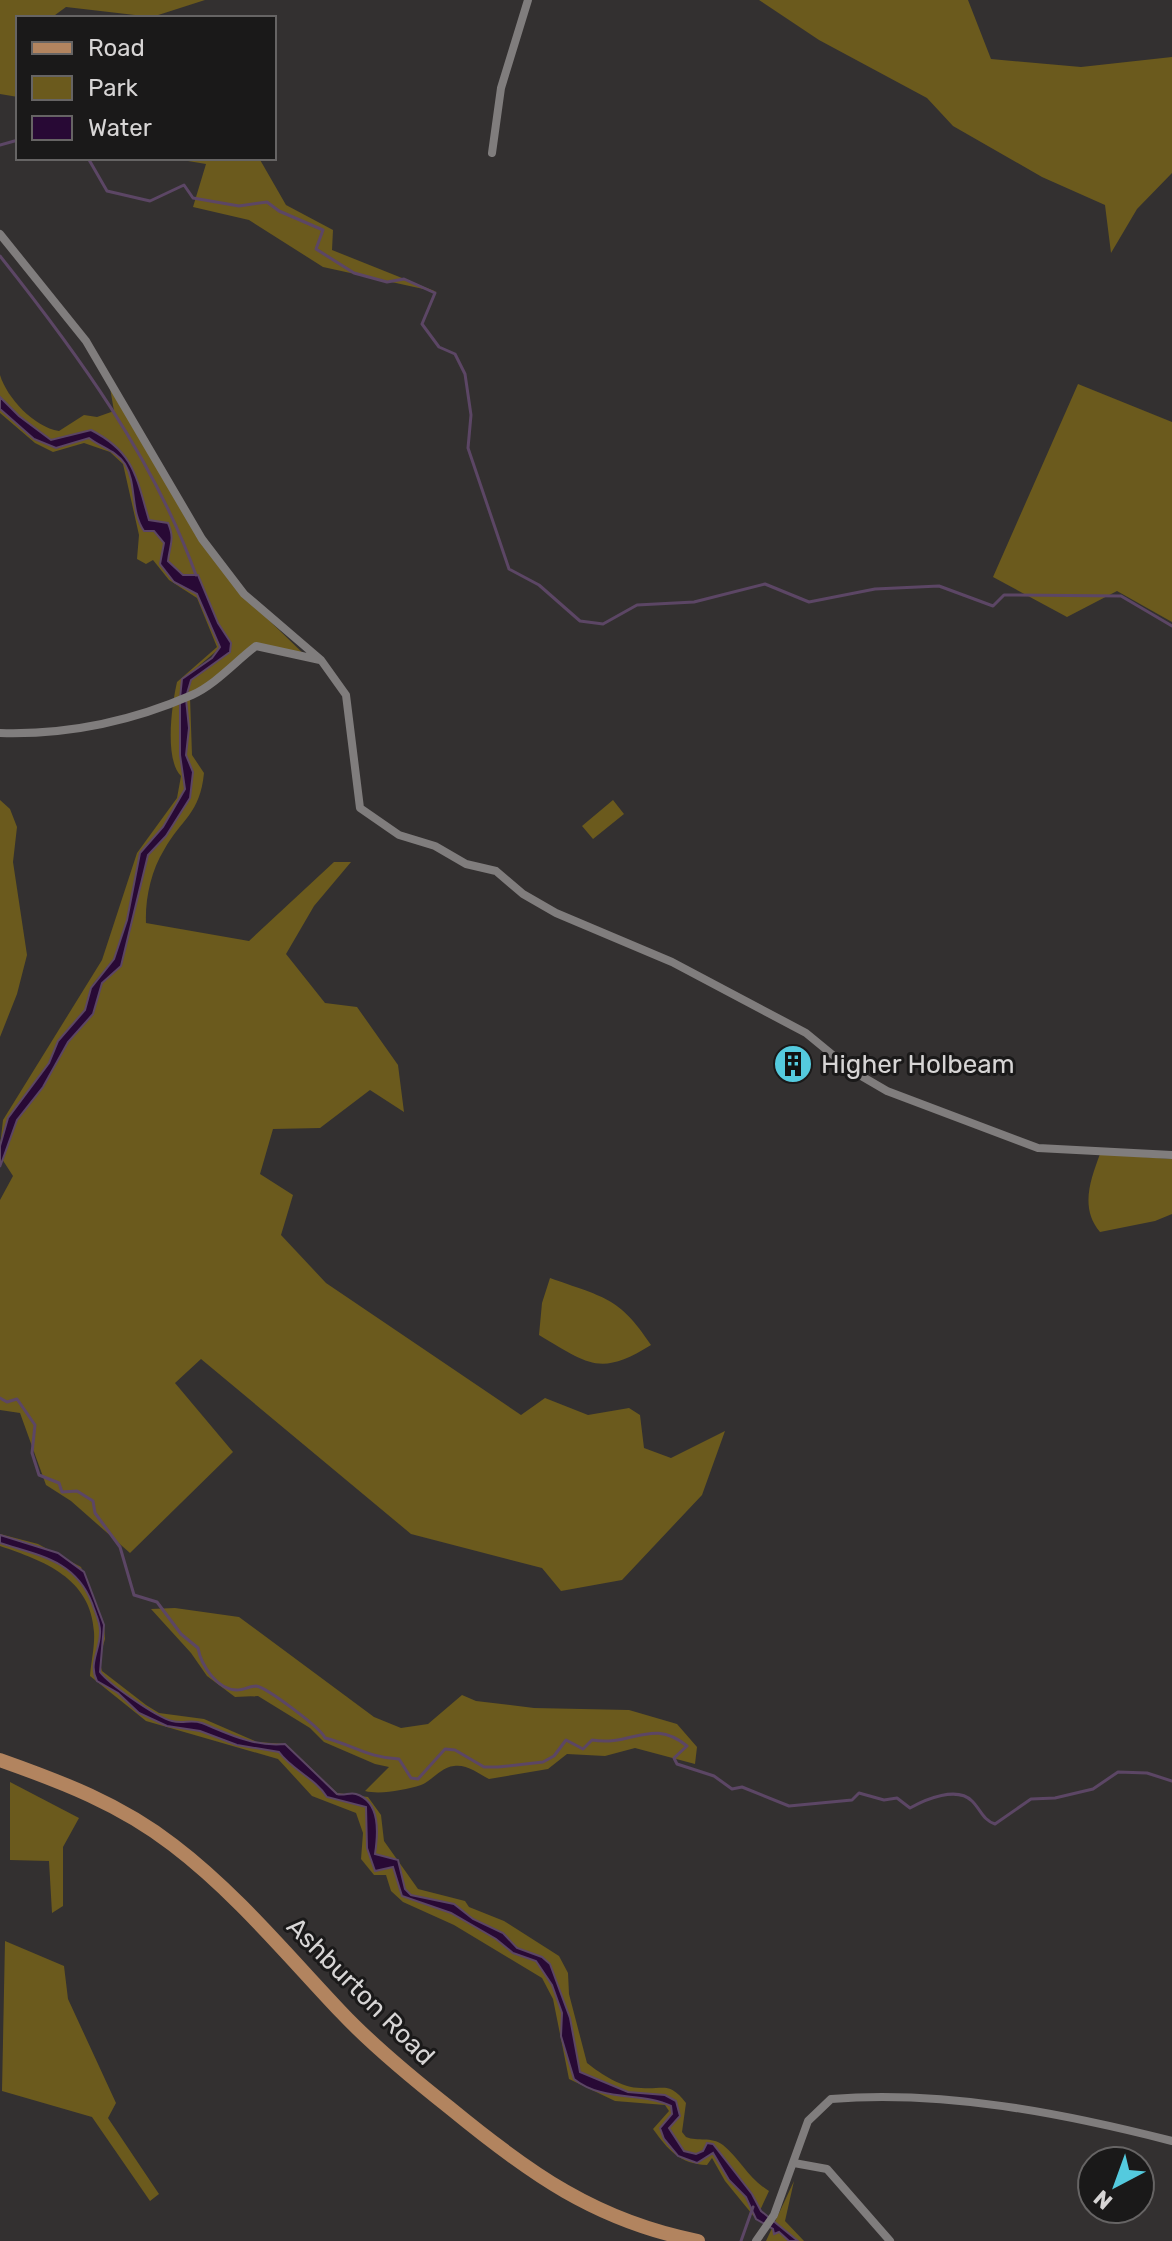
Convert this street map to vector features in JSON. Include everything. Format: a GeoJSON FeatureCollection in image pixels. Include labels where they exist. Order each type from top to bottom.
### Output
{"type":"FeatureCollection","features":[{"type":"Feature","properties":{"kind":"main road","name":"Ashburton Road"},"geometry":{"type":"LineString","coordinates":[[0,1761],[73,1786],[129,1813],[175,1846],[248,1912],[344,2015],[406,2073],[547,2183],[609,2215],[698,2241]]}},
{"type":"Feature","properties":{"kind":"street"},"geometry":{"type":"LineString","coordinates":[[492,153],[501,88],[528,0]]}},
{"type":"Feature","properties":{"kind":"street"},"geometry":{"type":"LineString","coordinates":[[0,234],[86,341],[202,539],[244,594],[321,660],[346,695],[360,808],[399,835],[435,846],[466,864],[496,871],[523,894],[556,913],[672,962],[806,1033],[851,1070],[887,1091],[1038,1148],[1172,1155]]}},
{"type":"Feature","properties":{"kind":"street"},"geometry":{"type":"LineString","coordinates":[[0,733],[76,731],[141,715],[194,694],[256,646],[321,660]]}},
{"type":"Feature","properties":{"kind":"street"},"geometry":{"type":"LineString","coordinates":[[756,2241],[774,2215],[808,2121],[831,2099],[944,2098],[1115,2126],[1172,2141]]}},
{"type":"Feature","properties":{"kind":"street"},"geometry":{"type":"LineString","coordinates":[[794,2163],[827,2169],[890,2241]]}},
{"type":"Feature","properties":{"kind":"green space"},"geometry":{"type":"Polygon","coordinates":[[[0,0],[205,0],[155,16],[66,7],[54,16],[16,16],[16,97],[0,94],[0,0]]]}},
{"type":"Feature","properties":{"kind":"green space"},"geometry":{"type":"Polygon","coordinates":[[[759,0],[968,0],[991,59],[1081,67],[1172,57],[1172,173],[1137,209],[1111,253],[1105,205],[1042,177],[953,126],[927,98],[819,40],[759,0]]]}},
{"type":"Feature","properties":{"kind":"green space"},"geometry":{"type":"Polygon","coordinates":[[[182,160],[260,160],[286,205],[333,230],[332,250],[437,292],[323,267],[249,220],[193,207],[206,164],[182,160]]]}},
{"type":"Feature","properties":{"kind":"green space"},"geometry":{"type":"Polygon","coordinates":[[[0,375],[9,393],[31,418],[59,431],[84,415],[97,417],[114,411],[109,382],[201,540],[243,595],[310,660],[262,645],[190,697],[192,755],[204,773],[202,787],[194,807],[159,858],[150,885],[146,914],[146,923],[249,941],[334,862],[351,862],[314,906],[286,954],[325,1003],[357,1007],[398,1065],[404,1112],[370,1090],[320,1128],[273,1129],[260,1174],[293,1195],[281,1235],[326,1283],[521,1415],[545,1398],[588,1415],[629,1408],[640,1415],[644,1448],[671,1458],[725,1431],[702,1495],[622,1580],[561,1591],[542,1568],[411,1534],[201,1359],[175,1383],[233,1452],[130,1553],[71,1501],[46,1485],[20,1413],[0,1410],[0,1200],[13,1176],[2,1159],[17,1120],[43,1087],[68,1042],[93,1014],[102,983],[121,966],[148,855],[166,836],[190,798],[193,772],[186,755],[188,741],[180,700],[185,789],[163,827],[140,854],[127,920],[114,959],[93,984],[85,1010],[58,1041],[49,1063],[8,1118],[0,1146],[3,1120],[102,960],[137,853],[177,798],[181,776],[172,757],[171,731],[177,682],[217,647],[197,598],[169,580],[153,560],[146,564],[137,559],[139,535],[123,464],[110,452],[84,443],[53,452],[35,443],[0,413],[0,375]],[[197,594],[220,648],[194,670],[191,680],[230,652],[231,646],[197,594]]]}},
{"type":"Feature","properties":{"kind":"green space"},"geometry":{"type":"Polygon","coordinates":[[[1078,384],[1172,422],[1172,622],[1117,591],[1067,617],[993,577],[1078,384]]]}},
{"type":"Feature","properties":{"kind":"green space"},"geometry":{"type":"Polygon","coordinates":[[[0,800],[10,809],[17,827],[13,862],[27,955],[17,994],[0,1037],[0,800]]]}},
{"type":"Feature","properties":{"kind":"green space"},"geometry":{"type":"Polygon","coordinates":[[[613,800],[624,814],[593,839],[582,826],[613,800]]]}},
{"type":"Feature","properties":{"kind":"green space"},"geometry":{"type":"Polygon","coordinates":[[[1100,1154],[1172,1159],[1172,1214],[1155,1221],[1100,1232],[1090,1213],[1089,1194],[1100,1154]]]}},
{"type":"Feature","properties":{"kind":"green space"},"geometry":{"type":"Polygon","coordinates":[[[550,1278],[619,1307],[651,1345],[619,1361],[594,1363],[539,1335],[542,1303],[550,1278]]]}},
{"type":"Feature","properties":{"kind":"green space"},"geometry":{"type":"Polygon","coordinates":[[[0,1534],[38,1544],[81,1567],[104,1625],[105,1639],[99,1660],[102,1671],[146,1705],[159,1713],[204,1719],[257,1742],[286,1744],[337,1793],[368,1797],[381,1815],[384,1841],[418,1889],[465,1901],[469,1907],[504,1921],[559,1956],[568,1973],[569,1994],[587,2063],[627,2086],[666,2088],[680,2096],[686,2103],[682,2132],[686,2137],[723,2145],[769,2191],[756,2219],[725,2181],[712,2158],[707,2165],[689,2162],[659,2137],[653,2129],[669,2111],[665,2105],[615,2101],[569,2079],[553,1999],[542,1978],[454,1925],[403,1902],[391,1891],[386,1875],[374,1875],[361,1859],[363,1833],[356,1813],[312,1796],[278,1759],[146,1721],[90,1676],[94,1632],[91,1613],[84,1598],[62,1574],[33,1558],[0,1546],[0,1534]]]}},
{"type":"Feature","properties":{"kind":"green space"},"geometry":{"type":"Polygon","coordinates":[[[175,1608],[239,1617],[374,1717],[401,1728],[428,1724],[462,1695],[476,1701],[534,1708],[629,1710],[677,1724],[697,1747],[695,1764],[635,1748],[605,1756],[567,1754],[548,1769],[489,1779],[467,1768],[454,1766],[415,1787],[385,1792],[365,1791],[389,1767],[324,1742],[310,1728],[258,1696],[235,1697],[207,1676],[191,1653],[151,1609],[175,1608]]]}},
{"type":"Feature","properties":{"kind":"green space"},"geometry":{"type":"Polygon","coordinates":[[[10,1782],[79,1818],[63,1847],[63,1906],[52,1913],[49,1861],[10,1860],[10,1782]]]}},
{"type":"Feature","properties":{"kind":"green space"},"geometry":{"type":"Polygon","coordinates":[[[5,1941],[64,1966],[68,1999],[116,2103],[108,2118],[159,2194],[150,2201],[92,2117],[2,2091],[5,1941]]]}},
{"type":"Feature","properties":{"kind":"green space"},"geometry":{"type":"Polygon","coordinates":[[[794,2181],[785,2221],[804,2241],[766,2241],[794,2181]]]}},
{"type":"Feature","properties":{"kind":"water"},"geometry":{"type":"Polygon","coordinates":[[[0,397],[51,440],[91,430],[105,438],[131,467],[149,520],[168,523],[172,538],[168,561],[183,575],[198,575],[218,623],[231,643],[230,652],[191,680],[186,697],[180,698],[182,679],[212,658],[220,647],[197,594],[174,582],[160,564],[164,543],[154,531],[144,531],[140,523],[125,464],[89,438],[56,448],[34,439],[0,409],[0,397]]]}},
{"type":"Feature","properties":{"kind":"water"},"geometry":{"type":"Polygon","coordinates":[[[186,699],[189,728],[186,755],[193,772],[190,798],[166,836],[148,855],[121,966],[102,983],[93,1014],[68,1042],[43,1087],[17,1120],[0,1167],[0,1146],[8,1118],[49,1063],[58,1041],[85,1010],[91,988],[114,959],[127,920],[140,853],[163,827],[185,789],[180,755],[180,700],[186,699]]]}},
{"type":"Feature","properties":{"kind":"water"},"geometry":{"type":"Polygon","coordinates":[[[0,1535],[58,1553],[84,1572],[104,1625],[100,1672],[123,1692],[172,1721],[198,1722],[252,1742],[285,1744],[337,1794],[354,1794],[364,1798],[374,1811],[376,1820],[375,1854],[398,1860],[405,1889],[411,1895],[454,1904],[473,1919],[503,1933],[517,1948],[542,1957],[550,1964],[570,2018],[580,2072],[628,2092],[665,2095],[676,2101],[680,2116],[669,2128],[684,2151],[696,2154],[703,2151],[707,2143],[713,2144],[752,2194],[761,2211],[798,2241],[789,2241],[779,2232],[774,2234],[773,2229],[756,2219],[746,2197],[729,2180],[713,2153],[697,2163],[678,2156],[664,2139],[660,2128],[672,2114],[671,2106],[597,2091],[574,2079],[561,2036],[562,2013],[552,1985],[536,1961],[513,1953],[496,1939],[451,1913],[402,1896],[393,1867],[375,1871],[367,1848],[366,1807],[327,1797],[279,1752],[237,1745],[200,1731],[167,1726],[139,1713],[118,1693],[97,1681],[94,1669],[100,1626],[85,1589],[76,1577],[55,1562],[0,1543],[0,1535]]]}},
{"type":"Feature","properties":{"kind":"waterway"},"geometry":{"type":"LineString","coordinates":[[0,145],[16,141]]}},
{"type":"Feature","properties":{"kind":"waterway"},"geometry":{"type":"LineString","coordinates":[[89,160],[107,191],[150,201],[184,185],[193,198],[239,206],[267,202],[279,211],[323,230],[316,249],[354,273],[387,282],[404,279],[435,293],[422,324],[439,347],[455,354],[465,374],[471,415],[468,448],[509,569],[539,585],[580,621],[603,624],[637,605],[694,602],[765,584],[809,602],[875,589],[939,586],[993,606],[1004,595],[1121,596],[1172,626]]}},
{"type":"Feature","properties":{"kind":"waterway"},"geometry":{"type":"LineString","coordinates":[[0,256],[85,368],[111,408],[158,489],[196,575]]}},
{"type":"Feature","properties":{"kind":"waterway"},"geometry":{"type":"LineString","coordinates":[[0,1398],[7,1402],[17,1399],[35,1425],[32,1453],[39,1475],[59,1483],[62,1492],[77,1491],[93,1501],[95,1513],[120,1547],[134,1595],[157,1602],[181,1634],[198,1648],[206,1669],[217,1681],[230,1689],[262,1688],[304,1717],[325,1738],[370,1754],[399,1759],[411,1778],[418,1779],[445,1749],[455,1750],[484,1767],[498,1767],[543,1762],[554,1756],[566,1740],[583,1749],[592,1740],[619,1740],[652,1733],[675,1738],[687,1746],[674,1758],[677,1764],[714,1776],[732,1789],[742,1787],[789,1806],[852,1800],[859,1793],[884,1800],[897,1798],[910,1808],[933,1798],[958,1794],[972,1801],[995,1824],[1031,1799],[1055,1798],[1093,1789],[1118,1772],[1147,1773],[1172,1781]]}},
{"type":"Feature","properties":{"kind":"waterway"},"geometry":{"type":"LineString","coordinates":[[741,2241],[753,2207]]}},
{"type":"Feature","properties":{"kind":"place","name":"Higher Holbeam"},"geometry":{"type":"Point","coordinates":[793,1064]}}]}
